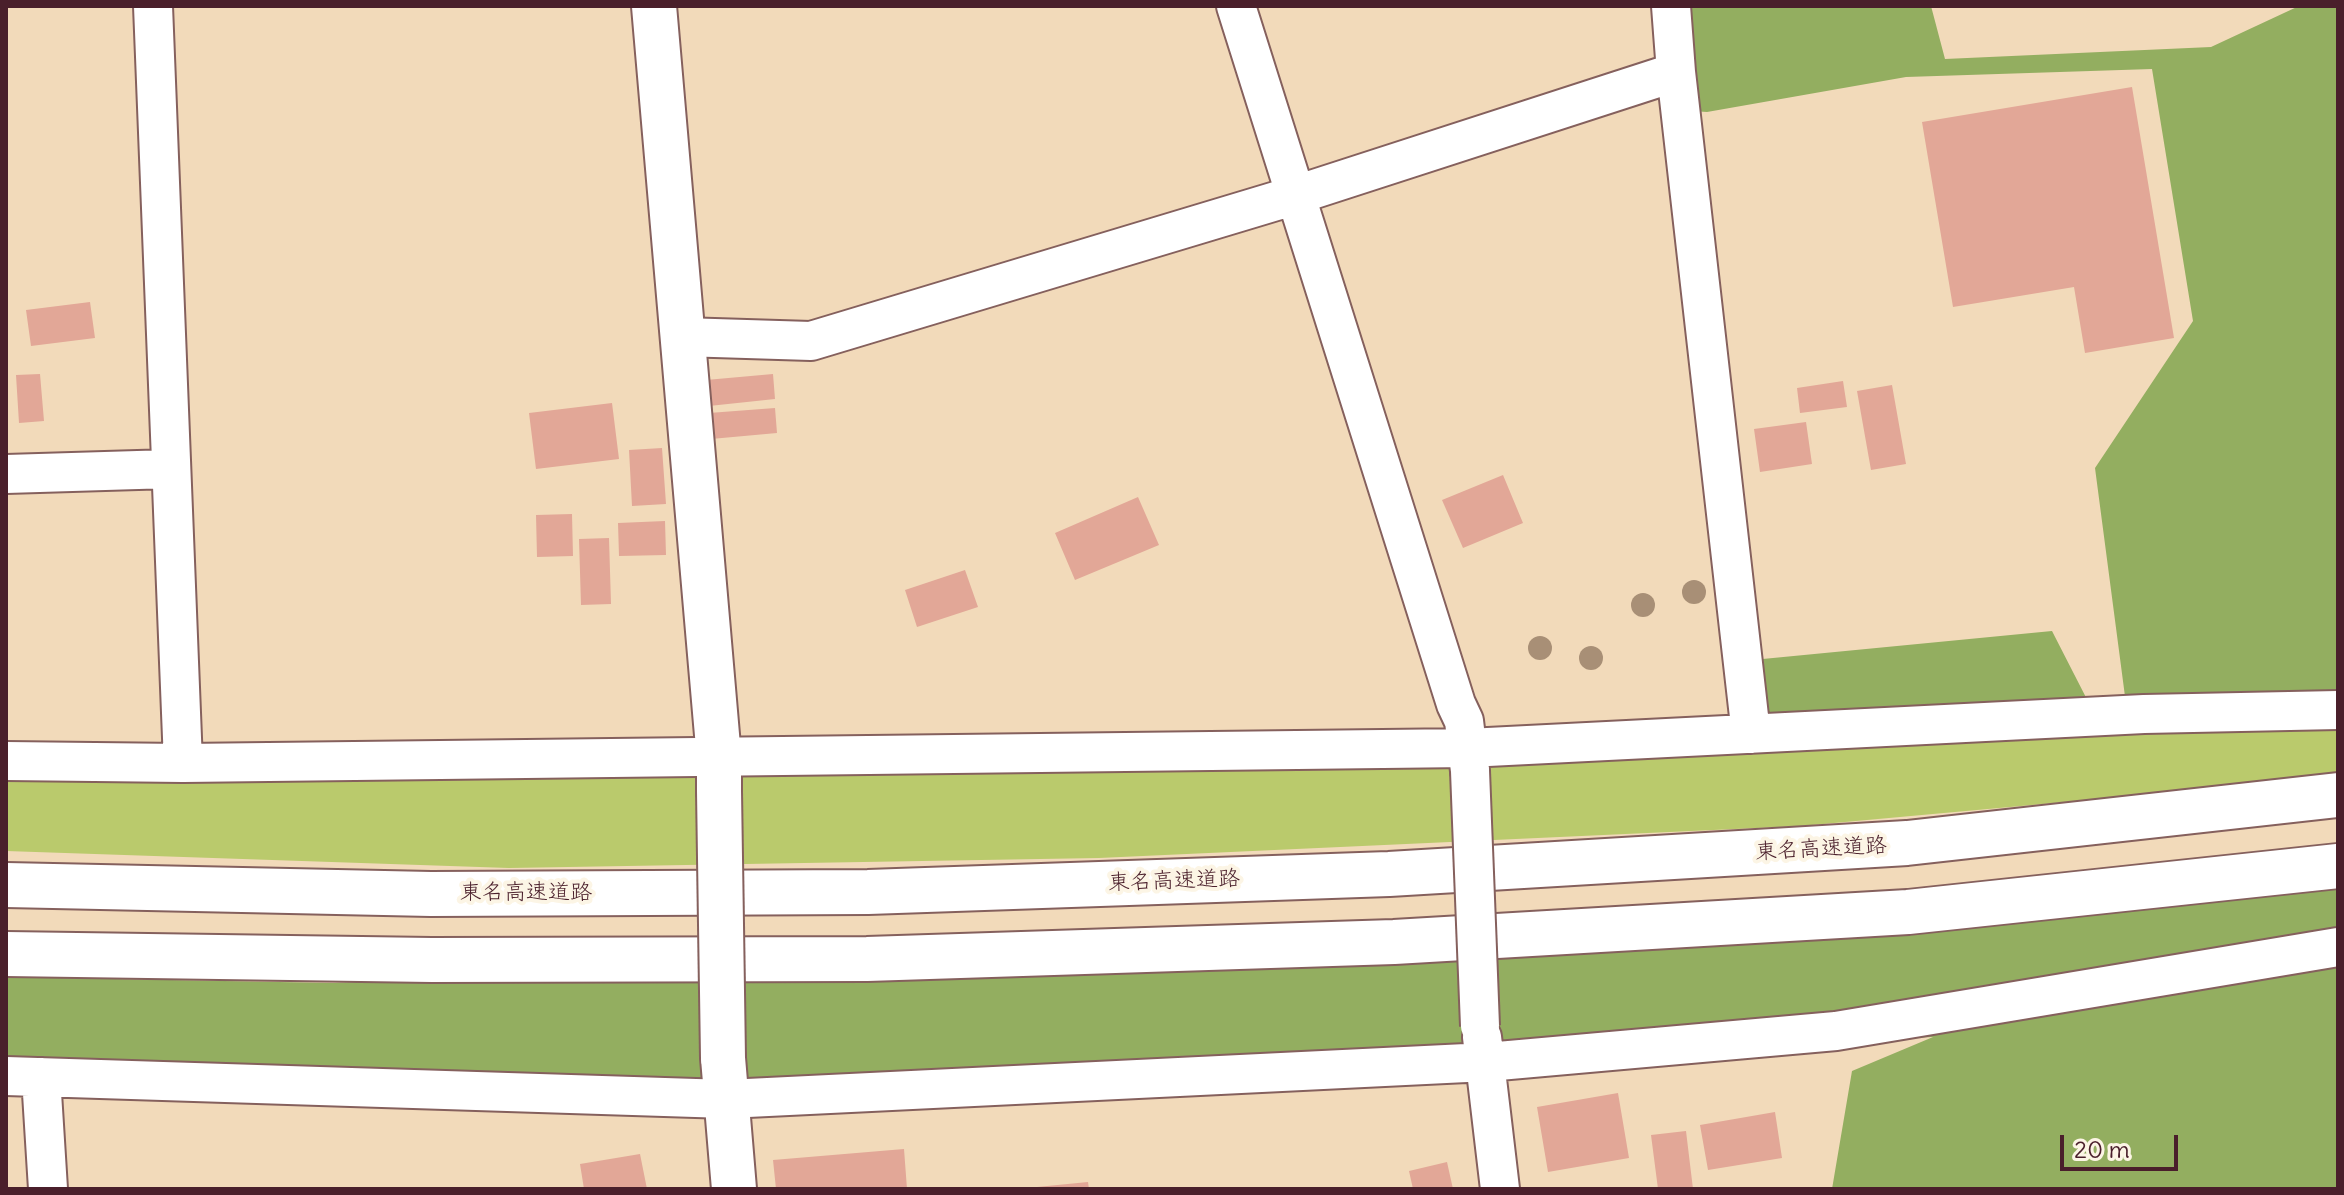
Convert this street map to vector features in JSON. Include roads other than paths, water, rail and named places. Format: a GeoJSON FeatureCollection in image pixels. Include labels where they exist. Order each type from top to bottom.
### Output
{"type":"FeatureCollection","features":[{"type":"Feature","properties":{"kind":"main road"},"geometry":{"type":"LineString","coordinates":[[654,6],[719,774],[725,1078],[734,1189]]}},
{"type":"Feature","properties":{"kind":"main road","name":"東名高速道路"},"geometry":{"type":"LineString","coordinates":[[6,885],[431,894],[868,892],[1389,874],[1907,843],[2338,795]]}},
{"type":"Feature","properties":{"kind":"main road"},"geometry":{"type":"LineString","coordinates":[[6,954],[432,960],[851,959],[1394,942],[1908,912],[2338,866]]}},
{"type":"Feature","properties":{"kind":"street"},"geometry":{"type":"LineString","coordinates":[[153,6],[183,763]]}},
{"type":"Feature","properties":{"kind":"street"},"geometry":{"type":"LineString","coordinates":[[1236,6],[1456,704],[1464,721],[1469,760],[1484,1044],[1500,1189]]}},
{"type":"Feature","properties":{"kind":"street"},"geometry":{"type":"LineString","coordinates":[[1671,6],[1751,734]]}},
{"type":"Feature","properties":{"kind":"street"},"geometry":{"type":"LineString","coordinates":[[682,337],[811,341],[1296,195],[1676,72]]}},
{"type":"Feature","properties":{"kind":"street"},"geometry":{"type":"LineString","coordinates":[[6,474],[171,469]]}},
{"type":"Feature","properties":{"kind":"street"},"geometry":{"type":"LineString","coordinates":[[6,761],[719,774],[1469,760],[1751,734],[2144,714],[2338,710]]}},
{"type":"Feature","properties":{"kind":"street"},"geometry":{"type":"LineString","coordinates":[[48,1189],[24,1077],[725,1078],[1836,1031],[2338,947]]}}]}
